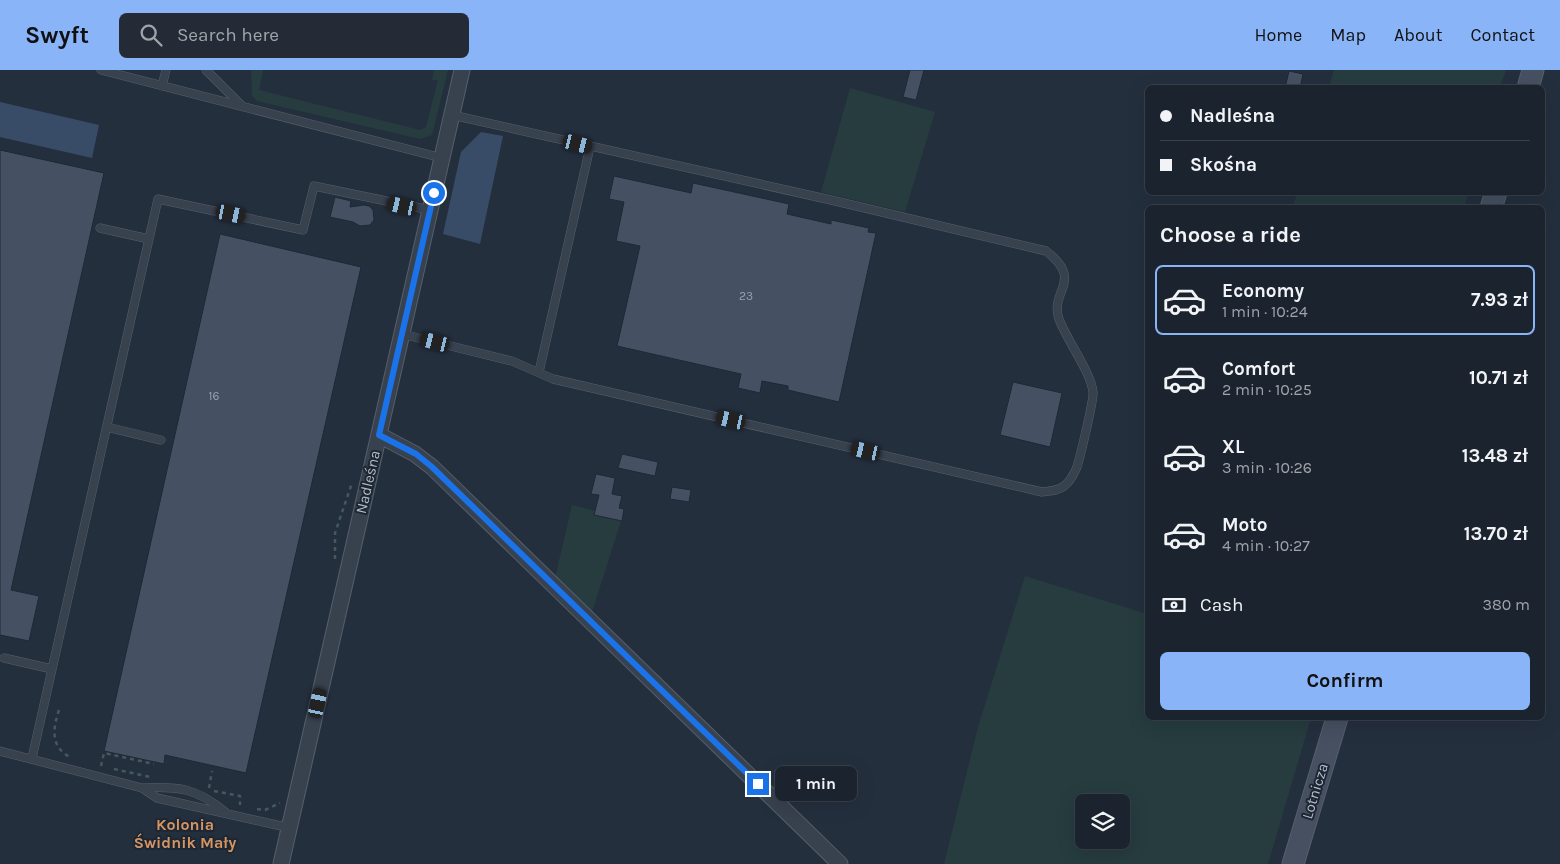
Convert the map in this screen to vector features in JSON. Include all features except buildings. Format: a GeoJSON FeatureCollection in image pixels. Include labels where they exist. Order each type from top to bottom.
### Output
{"type":"FeatureCollection","features":[{"type":"Feature","properties":{"kind":"main road"},"geometry":{"type":"LineString","coordinates":[[1529,85],[1533,70]]}},
{"type":"Feature","properties":{"kind":"main road","name":"Lotnicza"},"geometry":{"type":"LineString","coordinates":[[1293,864],[1336,720]]}},
{"type":"Feature","properties":{"kind":"street","name":"Nadleśna"},"geometry":{"type":"LineString","coordinates":[[281,864],[462,70]]}},
{"type":"Feature","properties":{"kind":"street"},"geometry":{"type":"LineString","coordinates":[[379,435],[416,454],[432,467],[840,864]]}},
{"type":"Feature","properties":{"kind":"lane"},"geometry":{"type":"LineString","coordinates":[[101,70],[442,158]]}},
{"type":"Feature","properties":{"kind":"lane"},"geometry":{"type":"LineString","coordinates":[[162,86],[166,70]]}},
{"type":"Feature","properties":{"kind":"lane"},"geometry":{"type":"LineString","coordinates":[[206,70],[243,107]]}},
{"type":"Feature","properties":{"kind":"lane"},"geometry":{"type":"LineString","coordinates":[[402,334],[512,361],[553,379],[1042,492],[1055,491],[1064,486],[1077,468],[1093,392],[1058,317],[1059,301],[1065,284],[1063,269],[1055,258],[1046,251],[831,200],[452,115]]}},
{"type":"Feature","properties":{"kind":"lane"},"geometry":{"type":"LineString","coordinates":[[538,372],[590,146]]}},
{"type":"Feature","properties":{"kind":"lane"},"geometry":{"type":"LineString","coordinates":[[32,758],[158,199],[304,230],[314,186],[430,210]]}},
{"type":"Feature","properties":{"kind":"lane"},"geometry":{"type":"LineString","coordinates":[[100,228],[150,239]]}},
{"type":"Feature","properties":{"kind":"lane"},"geometry":{"type":"LineString","coordinates":[[107,427],[162,440]]}},
{"type":"Feature","properties":{"kind":"lane"},"geometry":{"type":"LineString","coordinates":[[4,658],[52,669]]}},
{"type":"Feature","properties":{"kind":"lane"},"geometry":{"type":"LineString","coordinates":[[0,751],[142,788],[171,787],[202,794],[225,812]]}},
{"type":"Feature","properties":{"kind":"lane"},"geometry":{"type":"LineString","coordinates":[[142,788],[157,798],[290,828]]}},
{"type":"Feature","properties":{"kind":"path"},"geometry":{"type":"LineString","coordinates":[[58,710],[53,727],[54,740],[63,754],[74,760]]}},
{"type":"Feature","properties":{"kind":"path"},"geometry":{"type":"LineString","coordinates":[[92,764],[101,766],[104,753],[154,764]]}},
{"type":"Feature","properties":{"kind":"path"},"geometry":{"type":"LineString","coordinates":[[111,768],[160,779]]}},
{"type":"Feature","properties":{"kind":"path"},"geometry":{"type":"LineString","coordinates":[[212,771],[208,790],[240,796],[238,805],[244,807]]}},
{"type":"Feature","properties":{"kind":"path"},"geometry":{"type":"LineString","coordinates":[[251,808],[266,810],[282,802]]}},
{"type":"Feature","properties":{"kind":"green space"},"geometry":{"type":"Polygon","coordinates":[[[251,70],[263,70],[259,90],[420,130],[426,127],[438,80],[432,80],[434,70],[448,70],[432,135],[420,139],[257,101],[252,96],[251,70]]]}},
{"type":"Feature","properties":{"kind":"green space"},"geometry":{"type":"Polygon","coordinates":[[[1334,70],[1506,70],[1501,85],[1330,85],[1334,70]]]}},
{"type":"Feature","properties":{"kind":"green space"},"geometry":{"type":"Polygon","coordinates":[[[850,88],[935,112],[905,212],[821,192],[850,88]]]}},
{"type":"Feature","properties":{"kind":"green space"},"geometry":{"type":"Polygon","coordinates":[[[1296,195],[1468,195],[1465,205],[1294,205],[1296,195]]]}},
{"type":"Feature","properties":{"kind":"green space"},"geometry":{"type":"Polygon","coordinates":[[[572,505],[622,518],[592,612],[555,578],[572,505]]]}},
{"type":"Feature","properties":{"kind":"green space"},"geometry":{"type":"Polygon","coordinates":[[[1025,576],[1145,613],[1145,720],[1310,720],[1268,864],[944,864],[978,727],[1025,576]]]}},
{"type":"Feature","properties":{"kind":"water"},"geometry":{"type":"Polygon","coordinates":[[[0,102],[99,125],[92,158],[0,137],[0,102]]]}},
{"type":"Feature","properties":{"kind":"water"},"geometry":{"type":"Polygon","coordinates":[[[481,132],[503,136],[480,244],[443,234],[461,152],[481,132]]]}},
{"type":"Feature","properties":{"kind":"district","name":"Kolonia Świdnik Mały"},"geometry":{"type":"Point","coordinates":[185,833]}},
{"type":"Feature","properties":{"kind":"route"},"geometry":{"type":"LineString","coordinates":[[434,193],[379,435],[416,454],[432,467],[758,784]]}}]}
